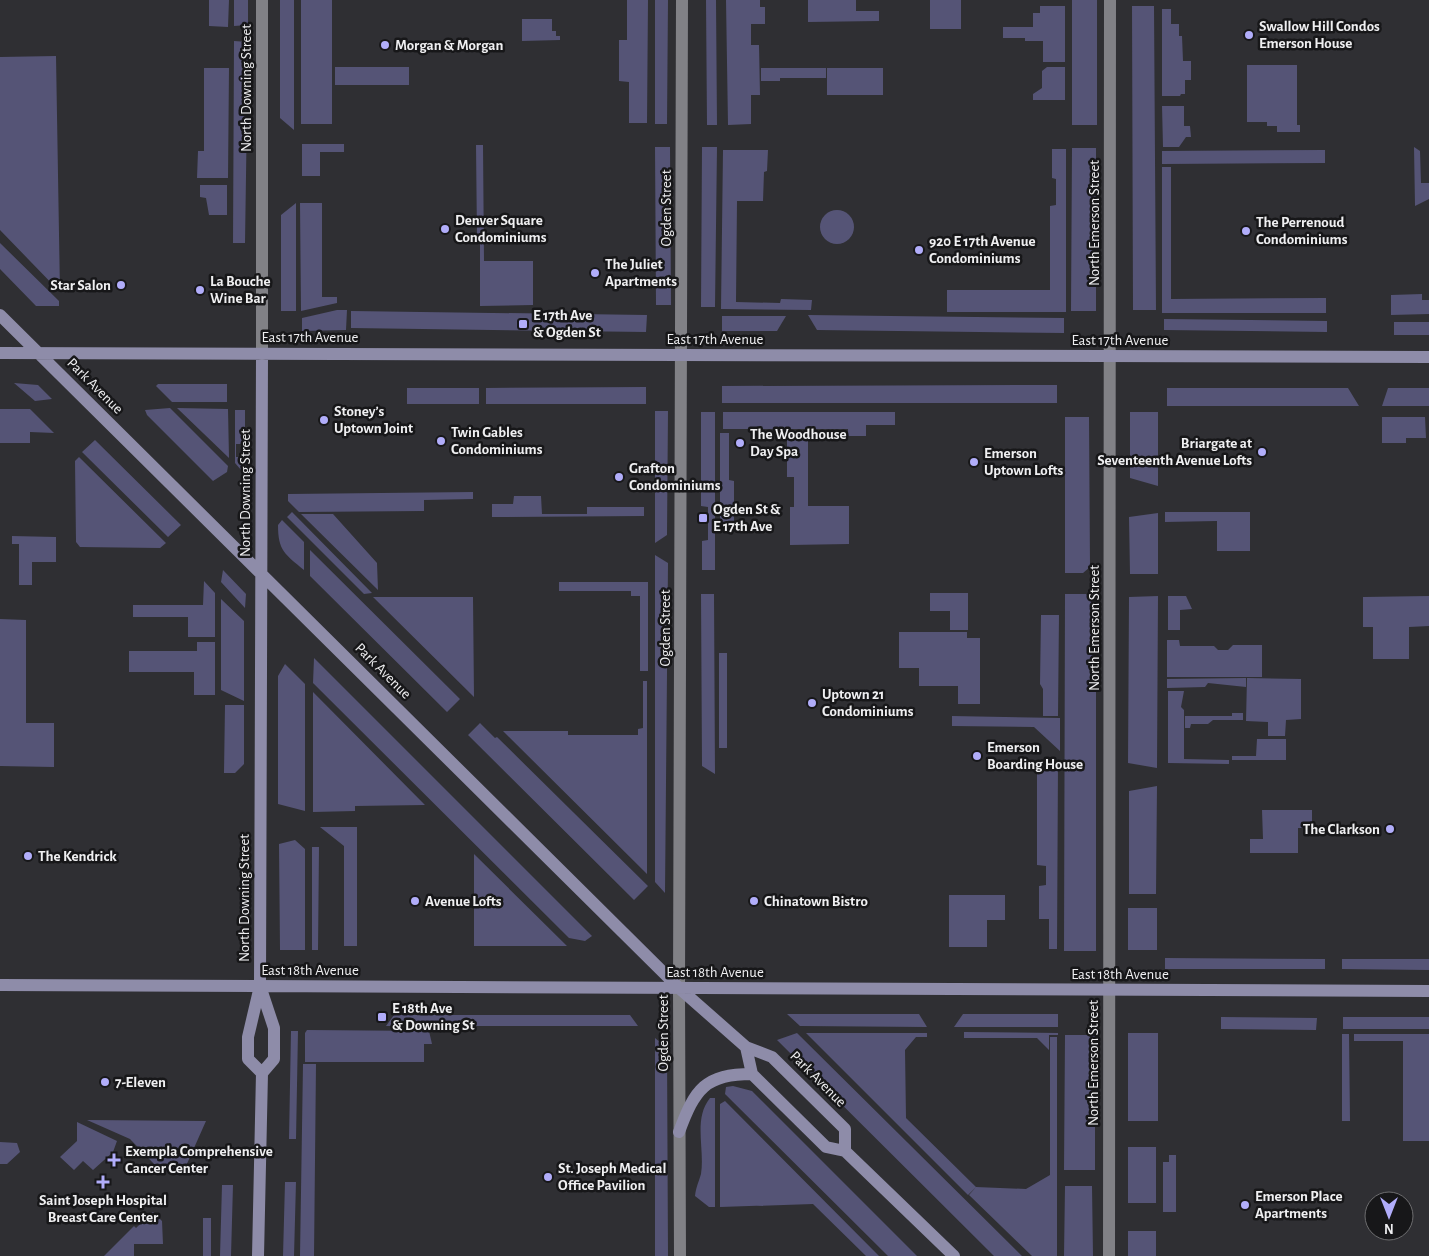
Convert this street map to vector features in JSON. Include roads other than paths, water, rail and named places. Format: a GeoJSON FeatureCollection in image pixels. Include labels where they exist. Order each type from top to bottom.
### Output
{"type":"FeatureCollection","features":[{"type":"Feature","properties":{"kind":"main road","name":"Park Avenue"},"geometry":{"type":"LineString","coordinates":[[0,315],[679,988],[746,1047],[772,1057],[845,1129],[845,1150]]}},
{"type":"Feature","properties":{"kind":"main road","name":"East 17th Avenue"},"geometry":{"type":"LineString","coordinates":[[0,353],[1429,357]]}},
{"type":"Feature","properties":{"kind":"main road","name":"North Downing Street"},"geometry":{"type":"LineString","coordinates":[[262,354],[260,986],[248,1037],[248,1059],[262,1073]]}},
{"type":"Feature","properties":{"kind":"main road","name":"East 18th Avenue"},"geometry":{"type":"LineString","coordinates":[[0,986],[1429,992]]}},
{"type":"Feature","properties":{"kind":"main road","name":"North Downing Street"},"geometry":{"type":"LineString","coordinates":[[258,1256],[262,1073],[274,1059],[274,1028],[260,986]]}},
{"type":"Feature","properties":{"kind":"main road"},"geometry":{"type":"LineString","coordinates":[[746,1047],[752,1074],[826,1146],[845,1150],[954,1256]]}},
{"type":"Feature","properties":{"kind":"main road"},"geometry":{"type":"LineString","coordinates":[[679,1132],[687,1110],[697,1094],[709,1082],[728,1075],[752,1074]]}},
{"type":"Feature","properties":{"kind":"street","name":"North Downing Street"},"geometry":{"type":"LineString","coordinates":[[262,0],[262,354]]}},
{"type":"Feature","properties":{"kind":"street","name":"Ogden Street"},"geometry":{"type":"LineString","coordinates":[[680,1256],[679,988],[683,355],[682,0]]}},
{"type":"Feature","properties":{"kind":"street","name":"North Emerson Street"},"geometry":{"type":"LineString","coordinates":[[1109,1256],[1110,0]]}},
{"type":"Feature","properties":{"kind":"place","name":"Swallow Hill Condos Emerson House"},"geometry":{"type":"Point","coordinates":[1249,35]}},
{"type":"Feature","properties":{"kind":"place","name":"Morgan & Morgan"},"geometry":{"type":"Point","coordinates":[385,45]}},
{"type":"Feature","properties":{"kind":"place","name":"Denver Square Condominiums"},"geometry":{"type":"Point","coordinates":[445,229]}},
{"type":"Feature","properties":{"kind":"place","name":"The Perrenoud Condominiums"},"geometry":{"type":"Point","coordinates":[1246,231]}},
{"type":"Feature","properties":{"kind":"place","name":"920 E 17th Avenue Condominiums"},"geometry":{"type":"Point","coordinates":[919,250]}},
{"type":"Feature","properties":{"kind":"place","name":"The Juliet Apartments"},"geometry":{"type":"Point","coordinates":[595,273]}},
{"type":"Feature","properties":{"kind":"place","name":"Star Salon"},"geometry":{"type":"Point","coordinates":[121,285]}},
{"type":"Feature","properties":{"kind":"place","name":"La Bouche Wine Bar"},"geometry":{"type":"Point","coordinates":[200,290]}},
{"type":"Feature","properties":{"kind":"place","name":"E 17th Ave & Ogden St"},"geometry":{"type":"Point","coordinates":[523,324]}},
{"type":"Feature","properties":{"kind":"place","name":"Stoney’s Uptown Joint"},"geometry":{"type":"Point","coordinates":[324,420]}},
{"type":"Feature","properties":{"kind":"place","name":"Twin Gables Condominiums"},"geometry":{"type":"Point","coordinates":[441,441]}},
{"type":"Feature","properties":{"kind":"place","name":"The Woodhouse Day Spa"},"geometry":{"type":"Point","coordinates":[740,443]}},
{"type":"Feature","properties":{"kind":"place","name":"Briargate at Seventeenth Avenue Lofts"},"geometry":{"type":"Point","coordinates":[1262,452]}},
{"type":"Feature","properties":{"kind":"place","name":"Emerson Uptown Lofts"},"geometry":{"type":"Point","coordinates":[974,462]}},
{"type":"Feature","properties":{"kind":"place","name":"Grafton Condominiums"},"geometry":{"type":"Point","coordinates":[619,477]}},
{"type":"Feature","properties":{"kind":"place","name":"Ogden St & E 17th Ave"},"geometry":{"type":"Point","coordinates":[703,518]}},
{"type":"Feature","properties":{"kind":"place","name":"Uptown 21 Condominiums"},"geometry":{"type":"Point","coordinates":[812,703]}},
{"type":"Feature","properties":{"kind":"place","name":"Emerson Boarding House"},"geometry":{"type":"Point","coordinates":[977,756]}},
{"type":"Feature","properties":{"kind":"place","name":"The Clarkson"},"geometry":{"type":"Point","coordinates":[1390,829]}},
{"type":"Feature","properties":{"kind":"place","name":"The Kendrick"},"geometry":{"type":"Point","coordinates":[28,856]}},
{"type":"Feature","properties":{"kind":"place","name":"Avenue Lofts"},"geometry":{"type":"Point","coordinates":[415,901]}},
{"type":"Feature","properties":{"kind":"place","name":"Chinatown Bistro"},"geometry":{"type":"Point","coordinates":[754,901]}},
{"type":"Feature","properties":{"kind":"place","name":"E 18th Ave & Downing St"},"geometry":{"type":"Point","coordinates":[382,1017]}},
{"type":"Feature","properties":{"kind":"place","name":"7-Eleven"},"geometry":{"type":"Point","coordinates":[105,1082]}},
{"type":"Feature","properties":{"kind":"place","name":"Exempla Comprehensive Cancer Center"},"geometry":{"type":"Point","coordinates":[114,1160]}},
{"type":"Feature","properties":{"kind":"place","name":"St. Joseph Medical Office Pavilion"},"geometry":{"type":"Point","coordinates":[548,1177]}},
{"type":"Feature","properties":{"kind":"place","name":"Saint Joseph Hospital Breast Care Center"},"geometry":{"type":"Point","coordinates":[103,1182]}},
{"type":"Feature","properties":{"kind":"place","name":"Emerson Place Apartments"},"geometry":{"type":"Point","coordinates":[1245,1205]}}]}
